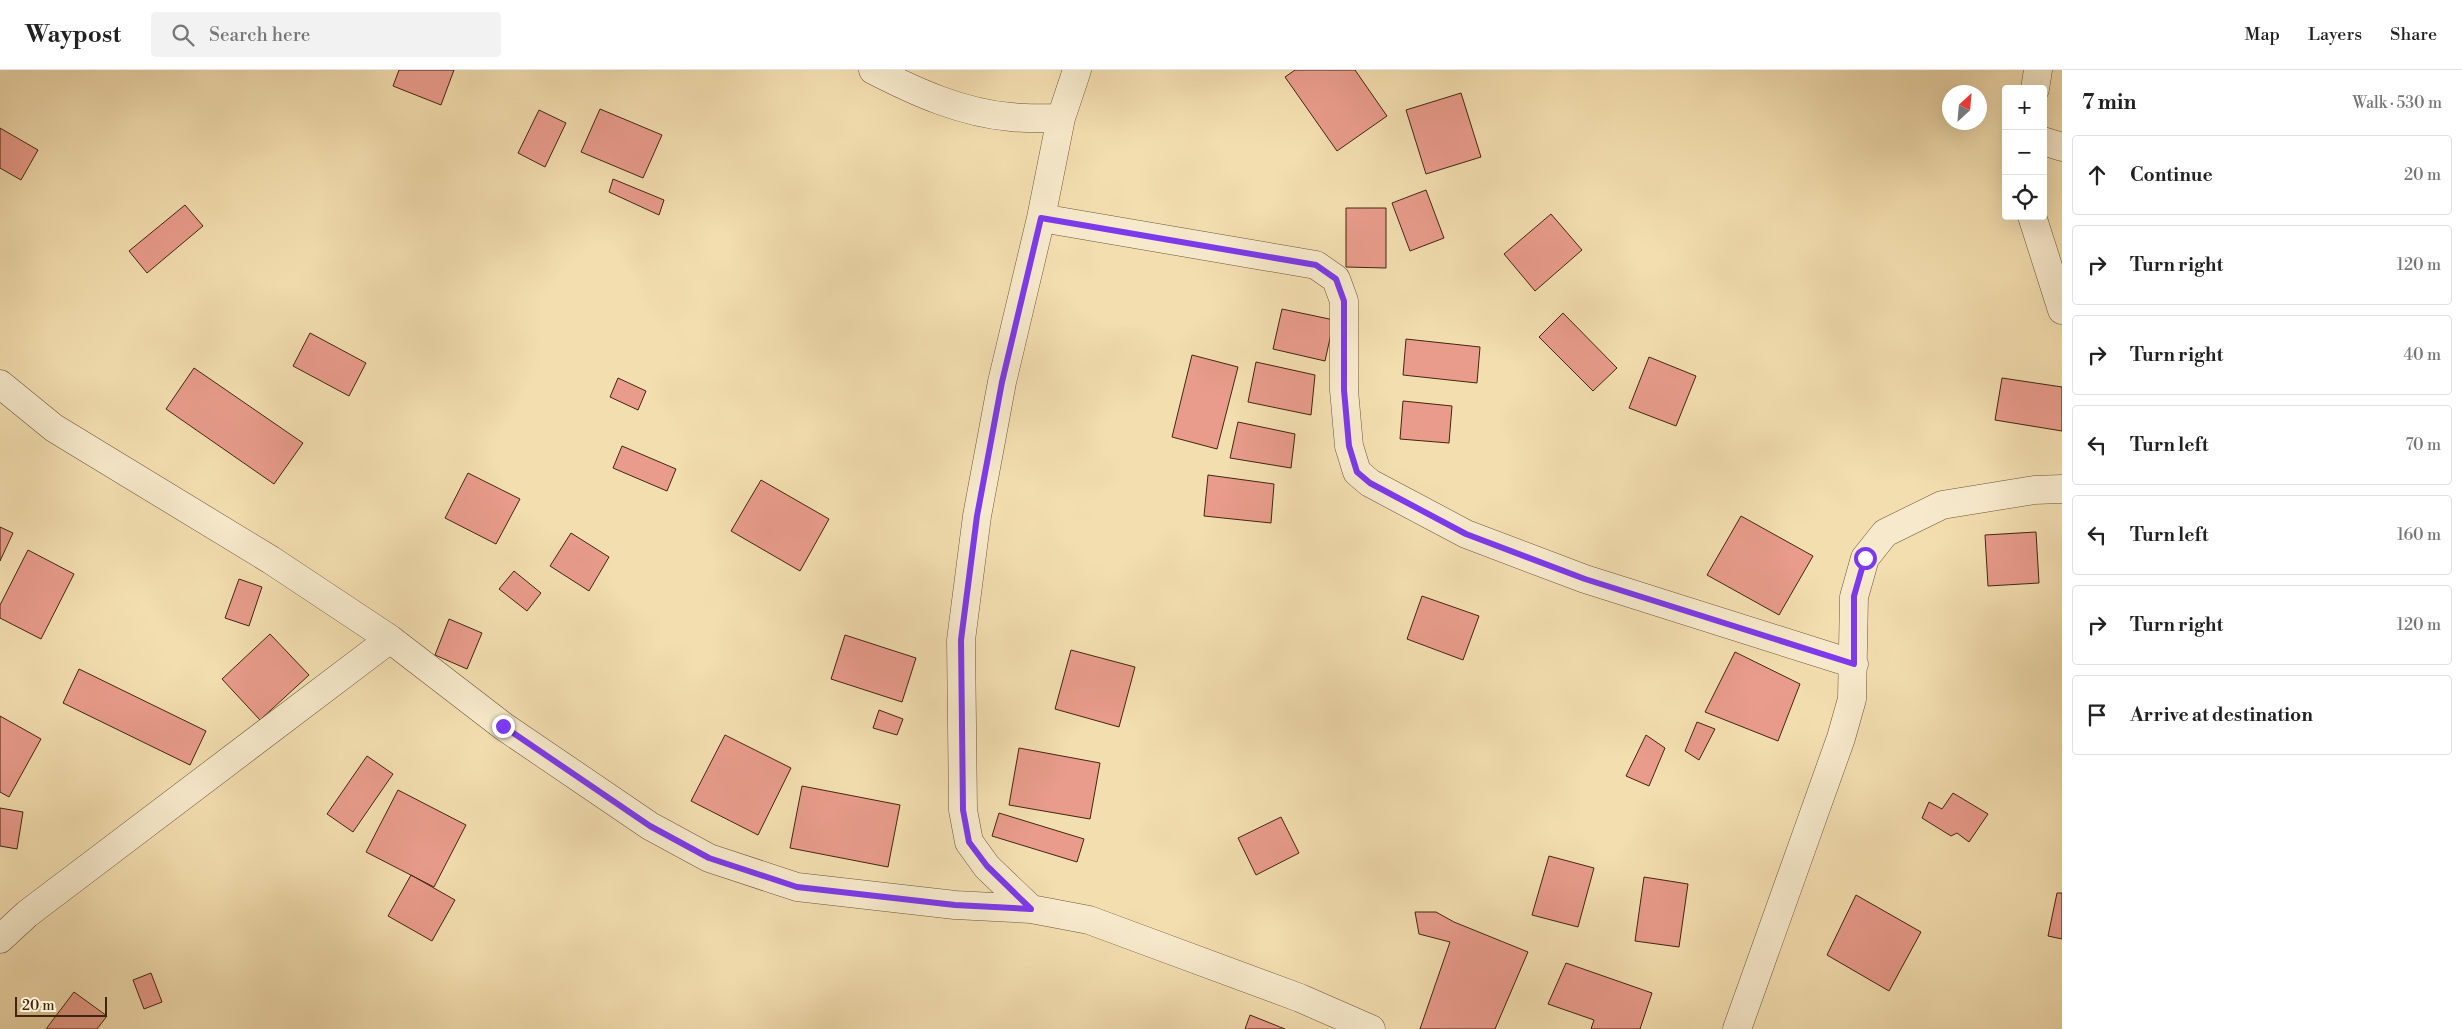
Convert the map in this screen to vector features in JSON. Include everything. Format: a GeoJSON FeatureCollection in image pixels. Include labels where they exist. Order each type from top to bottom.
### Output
{"type":"FeatureCollection","features":[{"type":"Feature","properties":{"kind":"street"},"geometry":{"type":"LineString","coordinates":[[873,70],[909,89],[952,106],[1009,117],[1061,118]]}},
{"type":"Feature","properties":{"kind":"street"},"geometry":{"type":"LineString","coordinates":[[1031,909],[987,866],[969,842],[963,810],[961,640],[977,516],[1002,382],[1041,218],[1061,118],[1077,70]]}},
{"type":"Feature","properties":{"kind":"street"},"geometry":{"type":"LineString","coordinates":[[2036,85],[2038,70]]}},
{"type":"Feature","properties":{"kind":"street"},"geometry":{"type":"LineString","coordinates":[[2047,142],[2062,147]]}},
{"type":"Feature","properties":{"kind":"street"},"geometry":{"type":"LineString","coordinates":[[1041,218],[1316,265],[1336,279],[1344,301],[1344,390],[1349,446],[1357,472],[1370,483],[1466,534],[1585,579],[1854,664]]}},
{"type":"Feature","properties":{"kind":"street"},"geometry":{"type":"LineString","coordinates":[[2033,220],[2062,310]]}},
{"type":"Feature","properties":{"kind":"street"},"geometry":{"type":"LineString","coordinates":[[0,384],[54,428],[271,560],[390,639],[503,726],[650,826],[709,858],[797,887],[955,905],[1031,909],[1089,920],[1300,998],[1371,1029]]}},
{"type":"Feature","properties":{"kind":"street"},"geometry":{"type":"LineString","coordinates":[[1737,1029],[1841,738],[1852,699],[1854,596],[1865,558],[1885,533],[1942,505],[2034,490],[2062,489]]}},
{"type":"Feature","properties":{"kind":"street"},"geometry":{"type":"LineString","coordinates":[[0,939],[27,914],[390,639]]}},
{"type":"Feature","properties":{"kind":"building"},"geometry":{"type":"Polygon","coordinates":[[[399,70],[454,70],[441,105],[393,86],[399,70]]]}},
{"type":"Feature","properties":{"kind":"building"},"geometry":{"type":"Polygon","coordinates":[[[1295,70],[1355,70],[1387,116],[1337,151],[1285,77],[1295,70]]]}},
{"type":"Feature","properties":{"kind":"building"},"geometry":{"type":"Polygon","coordinates":[[[1461,93],[1481,157],[1426,174],[1406,110],[1461,93]]]}},
{"type":"Feature","properties":{"kind":"building"},"geometry":{"type":"Polygon","coordinates":[[[600,109],[662,135],[643,178],[581,152],[600,109]]]}},
{"type":"Feature","properties":{"kind":"building"},"geometry":{"type":"Polygon","coordinates":[[[539,110],[566,123],[545,167],[518,153],[539,110]]]}},
{"type":"Feature","properties":{"kind":"building"},"geometry":{"type":"Polygon","coordinates":[[[0,128],[38,150],[21,180],[0,168],[0,128]]]}},
{"type":"Feature","properties":{"kind":"building"},"geometry":{"type":"Polygon","coordinates":[[[613,179],[664,200],[659,215],[609,192],[613,179]]]}},
{"type":"Feature","properties":{"kind":"building"},"geometry":{"type":"Polygon","coordinates":[[[1426,190],[1444,238],[1410,251],[1392,203],[1426,190]]]}},
{"type":"Feature","properties":{"kind":"building"},"geometry":{"type":"Polygon","coordinates":[[[185,205],[203,226],[147,273],[129,251],[185,205]]]}},
{"type":"Feature","properties":{"kind":"building"},"geometry":{"type":"Polygon","coordinates":[[[1346,208],[1386,208],[1386,268],[1346,267],[1346,208]]]}},
{"type":"Feature","properties":{"kind":"building"},"geometry":{"type":"Polygon","coordinates":[[[1551,214],[1582,250],[1535,291],[1504,254],[1551,214]]]}},
{"type":"Feature","properties":{"kind":"building"},"geometry":{"type":"Polygon","coordinates":[[[1282,309],[1334,320],[1325,361],[1273,349],[1282,309]]]}},
{"type":"Feature","properties":{"kind":"building"},"geometry":{"type":"Polygon","coordinates":[[[1563,313],[1617,368],[1593,391],[1539,337],[1563,313]]]}},
{"type":"Feature","properties":{"kind":"building"},"geometry":{"type":"Polygon","coordinates":[[[310,333],[366,363],[349,396],[293,366],[310,333]]]}},
{"type":"Feature","properties":{"kind":"building"},"geometry":{"type":"Polygon","coordinates":[[[1406,339],[1480,347],[1477,383],[1403,375],[1406,339]]]}},
{"type":"Feature","properties":{"kind":"building"},"geometry":{"type":"Polygon","coordinates":[[[1192,355],[1238,367],[1217,449],[1172,437],[1192,355]]]}},
{"type":"Feature","properties":{"kind":"building"},"geometry":{"type":"Polygon","coordinates":[[[1649,357],[1696,376],[1676,426],[1629,408],[1649,357]]]}},
{"type":"Feature","properties":{"kind":"building"},"geometry":{"type":"Polygon","coordinates":[[[1256,362],[1315,375],[1311,415],[1248,402],[1256,362]]]}},
{"type":"Feature","properties":{"kind":"building"},"geometry":{"type":"Polygon","coordinates":[[[194,368],[303,443],[274,484],[166,409],[194,368]]]}},
{"type":"Feature","properties":{"kind":"building"},"geometry":{"type":"Polygon","coordinates":[[[618,378],[646,391],[638,410],[610,397],[618,378]]]}},
{"type":"Feature","properties":{"kind":"building"},"geometry":{"type":"Polygon","coordinates":[[[2002,378],[2062,387],[2062,431],[1995,420],[2002,378]]]}},
{"type":"Feature","properties":{"kind":"building"},"geometry":{"type":"Polygon","coordinates":[[[1403,401],[1452,406],[1449,443],[1400,439],[1403,401]]]}},
{"type":"Feature","properties":{"kind":"building"},"geometry":{"type":"Polygon","coordinates":[[[1238,422],[1295,434],[1291,468],[1230,458],[1238,422]]]}},
{"type":"Feature","properties":{"kind":"building"},"geometry":{"type":"Polygon","coordinates":[[[622,446],[676,469],[667,491],[613,468],[622,446]]]}},
{"type":"Feature","properties":{"kind":"building"},"geometry":{"type":"Polygon","coordinates":[[[468,473],[520,499],[496,544],[445,518],[468,473]]]}},
{"type":"Feature","properties":{"kind":"building"},"geometry":{"type":"Polygon","coordinates":[[[1208,475],[1274,484],[1271,523],[1204,516],[1208,475]]]}},
{"type":"Feature","properties":{"kind":"building"},"geometry":{"type":"Polygon","coordinates":[[[761,480],[829,519],[800,571],[731,531],[761,480]]]}},
{"type":"Feature","properties":{"kind":"building"},"geometry":{"type":"Polygon","coordinates":[[[1741,516],[1813,556],[1779,615],[1707,575],[1741,516]]]}},
{"type":"Feature","properties":{"kind":"building"},"geometry":{"type":"Polygon","coordinates":[[[0,527],[13,533],[0,561],[0,527]]]}},
{"type":"Feature","properties":{"kind":"building"},"geometry":{"type":"Polygon","coordinates":[[[2036,532],[2039,583],[1988,586],[1985,535],[2036,532]]]}},
{"type":"Feature","properties":{"kind":"building"},"geometry":{"type":"Polygon","coordinates":[[[571,533],[609,557],[589,591],[550,566],[571,533]]]}},
{"type":"Feature","properties":{"kind":"building"},"geometry":{"type":"Polygon","coordinates":[[[28,550],[74,574],[41,639],[0,618],[0,605],[28,550]]]}},
{"type":"Feature","properties":{"kind":"building"},"geometry":{"type":"Polygon","coordinates":[[[514,571],[541,593],[527,611],[499,589],[514,571]]]}},
{"type":"Feature","properties":{"kind":"building"},"geometry":{"type":"Polygon","coordinates":[[[239,579],[262,587],[249,626],[225,618],[239,579]]]}},
{"type":"Feature","properties":{"kind":"building"},"geometry":{"type":"Polygon","coordinates":[[[1422,596],[1479,616],[1463,660],[1407,639],[1422,596]]]}},
{"type":"Feature","properties":{"kind":"building"},"geometry":{"type":"Polygon","coordinates":[[[449,619],[482,633],[467,669],[435,655],[449,619]]]}},
{"type":"Feature","properties":{"kind":"building"},"geometry":{"type":"Polygon","coordinates":[[[270,634],[309,675],[260,720],[222,679],[270,634]]]}},
{"type":"Feature","properties":{"kind":"building"},"geometry":{"type":"Polygon","coordinates":[[[845,635],[916,658],[902,702],[831,679],[845,635]]]}},
{"type":"Feature","properties":{"kind":"building"},"geometry":{"type":"Polygon","coordinates":[[[1071,650],[1135,667],[1119,727],[1055,709],[1071,650]]]}},
{"type":"Feature","properties":{"kind":"building"},"geometry":{"type":"Polygon","coordinates":[[[1735,652],[1800,684],[1778,741],[1705,712],[1735,652]]]}},
{"type":"Feature","properties":{"kind":"building"},"geometry":{"type":"Polygon","coordinates":[[[79,669],[206,731],[190,765],[63,703],[79,669]]]}},
{"type":"Feature","properties":{"kind":"building"},"geometry":{"type":"Polygon","coordinates":[[[879,710],[903,719],[897,735],[873,728],[879,710]]]}},
{"type":"Feature","properties":{"kind":"building"},"geometry":{"type":"Polygon","coordinates":[[[0,716],[41,739],[9,797],[0,792],[0,716]]]}},
{"type":"Feature","properties":{"kind":"building"},"geometry":{"type":"Polygon","coordinates":[[[1697,722],[1715,729],[1699,760],[1685,751],[1697,722]]]}},
{"type":"Feature","properties":{"kind":"building"},"geometry":{"type":"Polygon","coordinates":[[[725,735],[791,768],[758,835],[691,801],[725,735]]]}},
{"type":"Feature","properties":{"kind":"building"},"geometry":{"type":"Polygon","coordinates":[[[1646,735],[1665,748],[1649,786],[1626,776],[1646,735]]]}},
{"type":"Feature","properties":{"kind":"building"},"geometry":{"type":"Polygon","coordinates":[[[1019,748],[1100,763],[1090,819],[1009,805],[1019,748]]]}},
{"type":"Feature","properties":{"kind":"building"},"geometry":{"type":"Polygon","coordinates":[[[367,756],[393,774],[353,832],[327,814],[367,756]]]}},
{"type":"Feature","properties":{"kind":"building"},"geometry":{"type":"Polygon","coordinates":[[[802,786],[900,805],[888,867],[790,848],[802,786]]]}},
{"type":"Feature","properties":{"kind":"building"},"geometry":{"type":"Polygon","coordinates":[[[398,790],[466,825],[434,887],[366,852],[398,790]]]}},
{"type":"Feature","properties":{"kind":"building"},"geometry":{"type":"Polygon","coordinates":[[[1953,793],[1988,814],[1969,842],[1957,833],[1951,836],[1922,818],[1929,802],[1942,809],[1953,793]]]}},
{"type":"Feature","properties":{"kind":"building"},"geometry":{"type":"Polygon","coordinates":[[[0,808],[23,812],[17,849],[0,846],[0,808]]]}},
{"type":"Feature","properties":{"kind":"building"},"geometry":{"type":"Polygon","coordinates":[[[999,813],[1084,839],[1077,862],[992,836],[999,813]]]}},
{"type":"Feature","properties":{"kind":"building"},"geometry":{"type":"Polygon","coordinates":[[[1281,817],[1299,853],[1256,875],[1238,838],[1281,817]]]}},
{"type":"Feature","properties":{"kind":"building"},"geometry":{"type":"Polygon","coordinates":[[[1549,856],[1594,868],[1578,927],[1532,915],[1549,856]]]}},
{"type":"Feature","properties":{"kind":"building"},"geometry":{"type":"Polygon","coordinates":[[[411,875],[455,900],[432,941],[388,916],[411,875]]]}},
{"type":"Feature","properties":{"kind":"building"},"geometry":{"type":"Polygon","coordinates":[[[1644,877],[1688,884],[1679,947],[1635,941],[1644,877]]]}},
{"type":"Feature","properties":{"kind":"building"},"geometry":{"type":"Polygon","coordinates":[[[2057,893],[2062,893],[2062,939],[2048,936],[2057,893]]]}},
{"type":"Feature","properties":{"kind":"building"},"geometry":{"type":"Polygon","coordinates":[[[1856,895],[1921,932],[1889,991],[1827,955],[1856,895]]]}},
{"type":"Feature","properties":{"kind":"building"},"geometry":{"type":"Polygon","coordinates":[[[1415,912],[1436,912],[1454,922],[1528,952],[1495,1029],[1420,1029],[1450,942],[1419,934],[1415,912]]]}},
{"type":"Feature","properties":{"kind":"building"},"geometry":{"type":"Polygon","coordinates":[[[1566,963],[1652,993],[1640,1029],[1591,1029],[1594,1020],[1548,1004],[1566,963]]]}},
{"type":"Feature","properties":{"kind":"building"},"geometry":{"type":"Polygon","coordinates":[[[151,973],[162,1002],[144,1009],[133,980],[151,973]]]}},
{"type":"Feature","properties":{"kind":"building"},"geometry":{"type":"Polygon","coordinates":[[[74,992],[107,1016],[97,1029],[46,1029],[74,992]]]}},
{"type":"Feature","properties":{"kind":"building"},"geometry":{"type":"Polygon","coordinates":[[[1250,1015],[1285,1029],[1245,1029],[1250,1015]]]}},
{"type":"Feature","properties":{"kind":"route"},"geometry":{"type":"LineString","coordinates":[[503,726],[650,826],[709,858],[797,887],[955,905],[1031,909],[987,866],[969,842],[963,810],[961,640],[977,516],[1002,382],[1041,218],[1316,265],[1336,279],[1344,301],[1344,390],[1349,446],[1357,472],[1370,483],[1466,534],[1585,579],[1854,664],[1854,596],[1865,558]]}}]}
